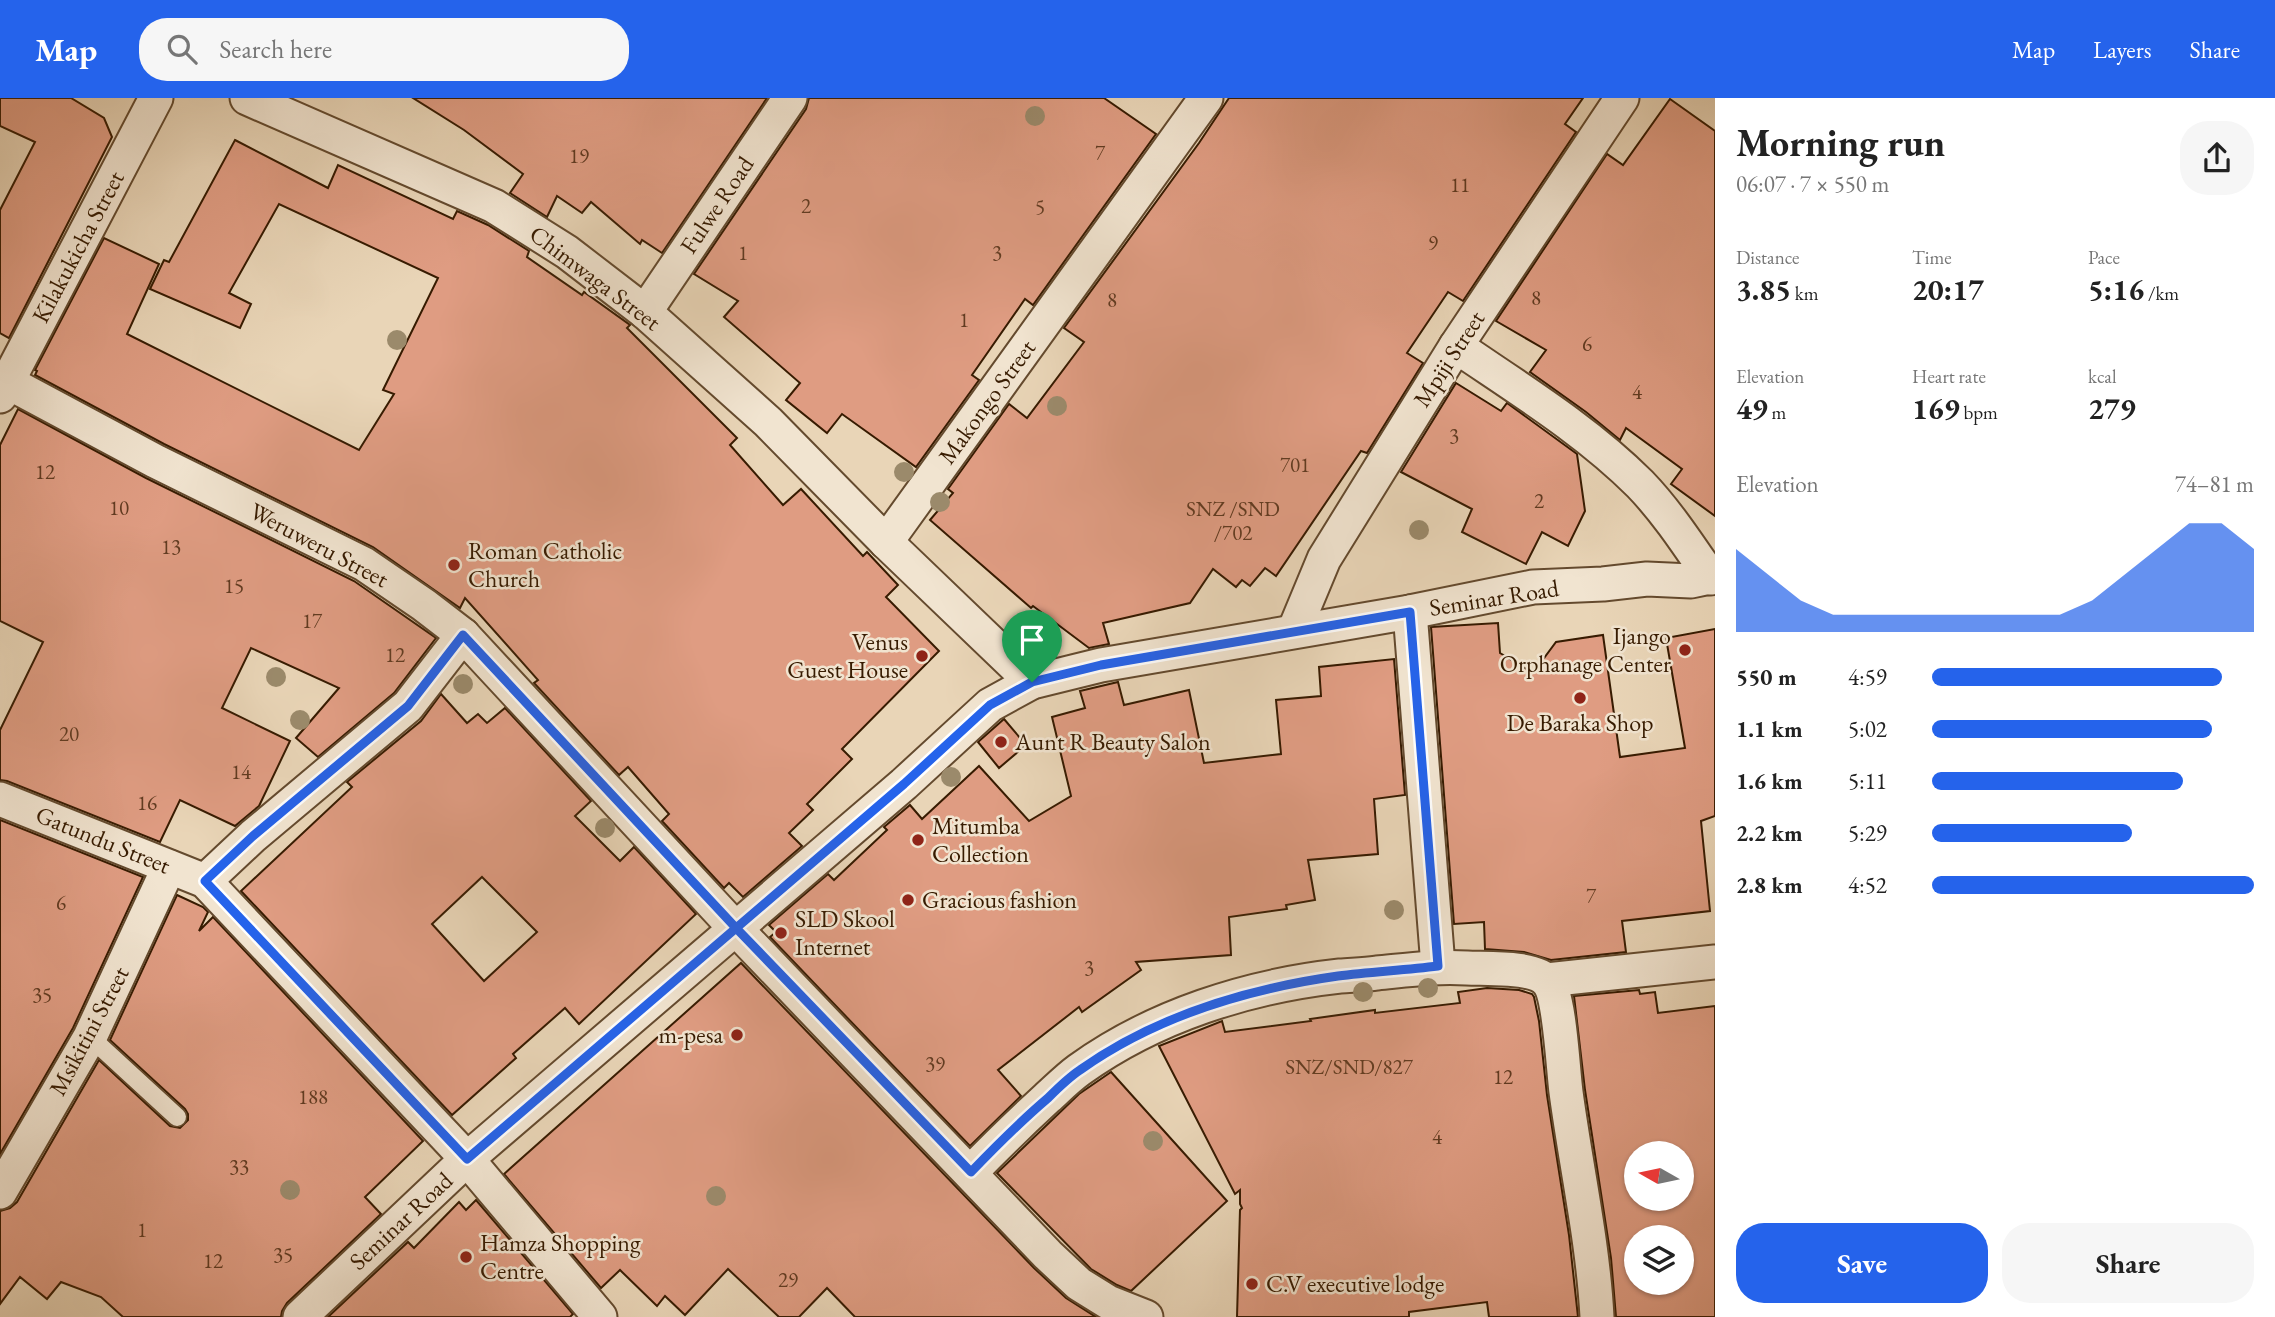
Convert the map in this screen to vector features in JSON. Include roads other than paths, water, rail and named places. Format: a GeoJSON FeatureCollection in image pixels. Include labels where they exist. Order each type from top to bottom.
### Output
{"type":"FeatureCollection","features":[{"type":"Feature","properties":{"kind":"street","name":"Kilakukicha Street"},"geometry":{"type":"LineString","coordinates":[[2,385],[156,98]]}},
{"type":"Feature","properties":{"kind":"street","name":"Chimwaga Street"},"geometry":{"type":"LineString","coordinates":[[247,98],[295,109],[494,206],[567,252],[645,312],[768,422],[887,542]]}},
{"type":"Feature","properties":{"kind":"street","name":"Fulwe Road"},"geometry":{"type":"LineString","coordinates":[[645,312],[790,98]]}},
{"type":"Feature","properties":{"kind":"street","name":"Makongo Street"},"geometry":{"type":"LineString","coordinates":[[887,542],[1206,98]]}},
{"type":"Feature","properties":{"kind":"street","name":"Mpiji Street"},"geometry":{"type":"LineString","coordinates":[[1294,631],[1324,559],[1456,346],[1622,98]]}},
{"type":"Feature","properties":{"kind":"street"},"geometry":{"type":"LineString","coordinates":[[1456,346],[1587,438],[1640,485],[1713,577]]}},
{"type":"Feature","properties":{"kind":"street","name":"Weruweru Street"},"geometry":{"type":"LineString","coordinates":[[2,385],[364,565],[463,635],[736,928],[1048,1255],[1079,1284],[1108,1302],[1146,1317]]}},
{"type":"Feature","properties":{"kind":"street"},"geometry":{"type":"LineString","coordinates":[[887,542],[1032,682]]}},
{"type":"Feature","properties":{"kind":"street","name":"Seminar Road"},"geometry":{"type":"LineString","coordinates":[[300,1317],[467,1159],[904,784],[990,705],[1032,682],[1101,665],[1410,612],[1533,587],[1647,579],[1691,581],[1713,577]]}},
{"type":"Feature","properties":{"kind":"street"},"geometry":{"type":"LineString","coordinates":[[1410,612],[1438,966]]}},
{"type":"Feature","properties":{"kind":"street"},"geometry":{"type":"LineString","coordinates":[[205,881],[253,836],[408,706],[463,635]]}},
{"type":"Feature","properties":{"kind":"street","name":"Gatundu Street"},"geometry":{"type":"LineString","coordinates":[[0,799],[205,881],[467,1159],[600,1317]]}},
{"type":"Feature","properties":{"kind":"street","name":"Msikitini Street"},"geometry":{"type":"LineString","coordinates":[[0,1192],[90,1037],[169,867]]}},
{"type":"Feature","properties":{"kind":"street"},"geometry":{"type":"LineString","coordinates":[[1547,981],[1715,962]]}},
{"type":"Feature","properties":{"kind":"street"},"geometry":{"type":"LineString","coordinates":[[971,1172],[1012,1130],[1077,1072],[1106,1052],[1166,1020],[1199,1008],[1286,985],[1340,976],[1438,966],[1518,970],[1538,975],[1552,988],[1593,1267],[1597,1317]]}},
{"type":"Feature","properties":{"kind":"lane"},"geometry":{"type":"LineString","coordinates":[[90,1037],[177,1117]]}},
{"type":"Feature","properties":{"kind":"place","name":"Roman Catholic Church"},"geometry":{"type":"Point","coordinates":[454,565]}},
{"type":"Feature","properties":{"kind":"place","name":"Ijango Orphanage Center"},"geometry":{"type":"Point","coordinates":[1685,650]}},
{"type":"Feature","properties":{"kind":"place","name":"Venus Guest House"},"geometry":{"type":"Point","coordinates":[922,656]}},
{"type":"Feature","properties":{"kind":"place","name":"De Baraka Shop"},"geometry":{"type":"Point","coordinates":[1580,698]}},
{"type":"Feature","properties":{"kind":"place","name":"Aunt R Beauty Salon"},"geometry":{"type":"Point","coordinates":[1001,742]}},
{"type":"Feature","properties":{"kind":"place","name":"Mitumba Collection"},"geometry":{"type":"Point","coordinates":[918,840]}},
{"type":"Feature","properties":{"kind":"place","name":"Gracious fashion"},"geometry":{"type":"Point","coordinates":[908,900]}},
{"type":"Feature","properties":{"kind":"place","name":"SLD Skool Internet"},"geometry":{"type":"Point","coordinates":[781,933]}},
{"type":"Feature","properties":{"kind":"place","name":"m-pesa"},"geometry":{"type":"Point","coordinates":[737,1035]}},
{"type":"Feature","properties":{"kind":"place","name":"Hamza Shopping Centre"},"geometry":{"type":"Point","coordinates":[466,1257]}},
{"type":"Feature","properties":{"kind":"place","name":"C.V executive lodge"},"geometry":{"type":"Point","coordinates":[1252,1284]}}]}
